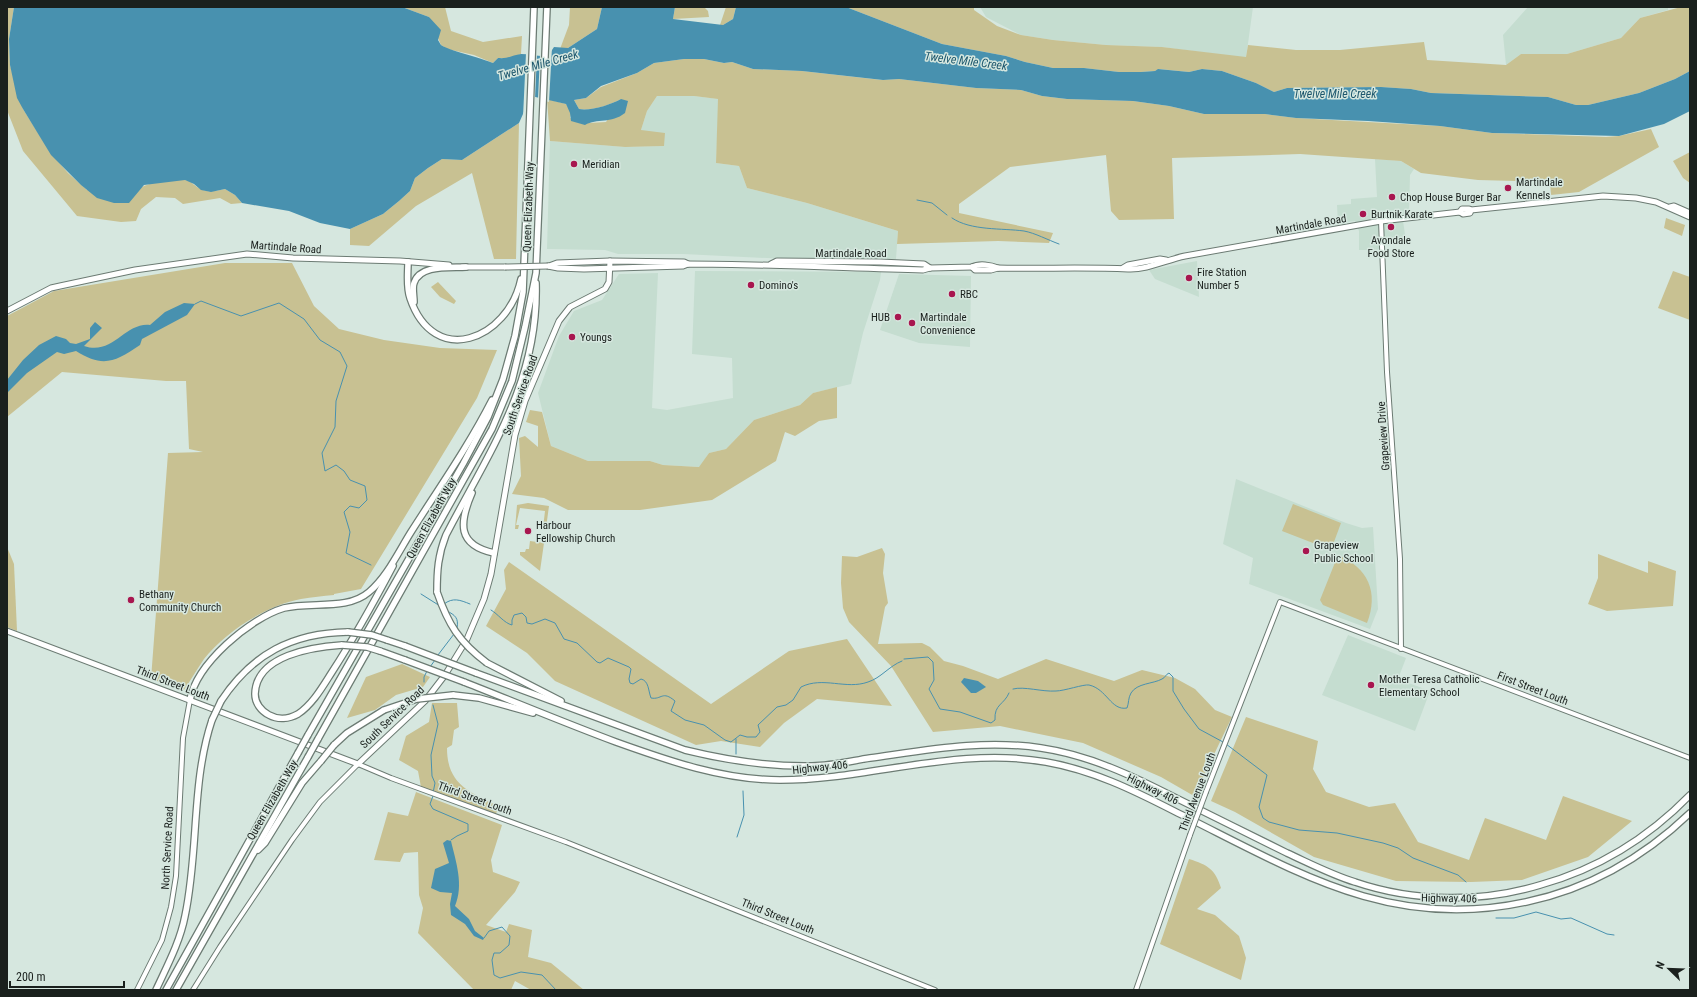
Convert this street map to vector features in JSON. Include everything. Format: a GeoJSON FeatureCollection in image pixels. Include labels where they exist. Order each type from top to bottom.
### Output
{"type":"FeatureCollection","features":[{"type":"Feature","properties":{"kind":"highway","name":"Queen Elizabeth Way"},"geometry":{"type":"LineString","coordinates":[[166,990],[308,735],[463,464],[488,417],[503,379],[517,326],[523,292],[534,7]]}},
{"type":"Feature","properties":{"kind":"highway","name":"Queen Elizabeth Way"},"geometry":{"type":"LineString","coordinates":[[176,990],[492,429],[512,381],[526,327],[536,273],[548,7]]}},
{"type":"Feature","properties":{"kind":"highway"},"geometry":{"type":"LineString","coordinates":[[408,262],[408,287],[410,298],[414,304]]}},
{"type":"Feature","properties":{"kind":"highway"},"geometry":{"type":"LineString","coordinates":[[466,267],[427,270],[421,273],[413,285],[414,304],[417,315],[426,326],[437,334],[457,339],[479,335],[496,325],[518,294],[525,263]]}},
{"type":"Feature","properties":{"kind":"highway"},"geometry":{"type":"LineString","coordinates":[[494,552],[477,548],[471,544],[466,538],[463,522],[469,501],[511,412],[529,354],[537,303],[536,273]]}},
{"type":"Feature","properties":{"kind":"highway"},"geometry":{"type":"LineString","coordinates":[[190,700],[196,683],[207,666],[232,638],[284,608],[343,602],[358,599],[370,591],[383,575],[482,421],[503,379]]}},
{"type":"Feature","properties":{"kind":"highway"},"geometry":{"type":"LineString","coordinates":[[490,455],[444,541],[436,570],[437,592],[447,619],[457,636],[472,652],[487,663],[549,696],[601,720]]}},
{"type":"Feature","properties":{"kind":"highway"},"geometry":{"type":"LineString","coordinates":[[411,532],[344,653],[310,703],[297,714],[283,719],[274,718],[260,708],[255,698],[255,686],[259,677],[266,669],[286,657],[302,650],[342,644],[367,647],[380,651],[464,682],[575,726]]}},
{"type":"Feature","properties":{"kind":"highway"},"geometry":{"type":"LineString","coordinates":[[156,990],[178,940],[185,917],[190,885],[201,759],[212,720],[221,701],[241,674],[271,651],[302,637],[333,632],[372,635],[601,720]]}},
{"type":"Feature","properties":{"kind":"highway"},"geometry":{"type":"LineString","coordinates":[[253,854],[265,843],[302,783],[334,745],[347,733],[384,710],[417,699],[453,695],[491,700],[575,726]]}},
{"type":"Feature","properties":{"kind":"highway","name":"Highway 406"},"geometry":{"type":"LineString","coordinates":[[601,720],[685,750],[712,757],[764,764],[814,766],[951,746],[986,744],[1028,746],[1055,751],[1087,759],[1117,770],[1332,874],[1378,888],[1430,897],[1466,897],[1502,894],[1561,879],[1606,859],[1636,841],[1657,826],[1690,795]]}},
{"type":"Feature","properties":{"kind":"highway","name":"Highway 406"},"geometry":{"type":"LineString","coordinates":[[575,726],[671,762],[733,777],[765,780],[822,778],[966,758],[1021,759],[1064,766],[1096,776],[1142,794],[1328,886],[1388,904],[1426,909],[1475,910],[1536,900],[1568,890],[1599,877],[1631,859],[1665,836],[1690,813]]}},
{"type":"Feature","properties":{"kind":"main road","name":"Martindale Road"},"geometry":{"type":"LineString","coordinates":[[7,311],[51,288],[135,270],[247,254],[301,259],[408,262],[466,267],[548,266],[558,268],[610,268],[683,266],[688,264],[771,264],[777,261],[924,264],[930,268],[972,267],[975,270],[998,268],[1127,269],[1162,263],[1166,260],[1381,221],[1460,212],[1463,214],[1470,213],[1471,210],[1603,196],[1636,198],[1670,207],[1674,206],[1690,212]]}},
{"type":"Feature","properties":{"kind":"main road","name":"Martindale Road"},"geometry":{"type":"LineString","coordinates":[[1670,207],[1672,210],[1690,217]]}},
{"type":"Feature","properties":{"kind":"main road","name":"Martindale Road"},"geometry":{"type":"LineString","coordinates":[[548,266],[557,263],[610,260],[684,262],[688,264]]}},
{"type":"Feature","properties":{"kind":"main road","name":"South Service Road"},"geometry":{"type":"LineString","coordinates":[[358,764],[425,701],[455,660],[472,628],[484,599],[515,435],[525,401],[558,321],[570,307],[605,289],[609,282],[610,260]]}},
{"type":"Feature","properties":{"kind":"main road","name":"Third Street Louth"},"geometry":{"type":"LineString","coordinates":[[7,631],[358,764]]}},
{"type":"Feature","properties":{"kind":"street","name":"Grapeview Drive"},"geometry":{"type":"LineString","coordinates":[[1381,221],[1386,372],[1400,558],[1401,649]]}},
{"type":"Feature","properties":{"kind":"street","name":"First Street Louth"},"geometry":{"type":"LineString","coordinates":[[1280,602],[1690,758]]}},
{"type":"Feature","properties":{"kind":"street","name":"Third Avenue Louth"},"geometry":{"type":"LineString","coordinates":[[1136,990],[1190,835],[1280,602]]}},
{"type":"Feature","properties":{"kind":"street","name":"North Service Road"},"geometry":{"type":"LineString","coordinates":[[137,990],[162,940],[171,907],[176,876],[183,738],[190,700]]}},
{"type":"Feature","properties":{"kind":"street","name":"Third Street Louth"},"geometry":{"type":"LineString","coordinates":[[358,764],[439,796],[566,842],[935,990]]}},
{"type":"Feature","properties":{"kind":"street","name":"South Service Road"},"geometry":{"type":"LineString","coordinates":[[193,990],[292,840],[320,802],[358,764]]}},
{"type":"Feature","properties":{"kind":"shaded area"},"geometry":{"type":"Polygon","coordinates":[[[7,7],[14,7],[9,39],[10,65],[23,109],[50,152],[68,173],[87,190],[139,189],[148,184],[185,180],[207,191],[225,189],[235,195],[242,203],[231,204],[220,198],[183,204],[175,198],[156,197],[141,209],[136,221],[121,222],[77,216],[23,151],[7,110],[7,7]]]}},
{"type":"Feature","properties":{"kind":"shaded area"},"geometry":{"type":"Polygon","coordinates":[[[402,7],[445,7],[451,31],[483,42],[522,36],[521,54],[507,59],[498,58],[493,63],[474,55],[447,49],[441,45],[429,17],[402,7]]]}},
{"type":"Feature","properties":{"kind":"shaded area"},"geometry":{"type":"Polygon","coordinates":[[[570,7],[602,7],[597,29],[568,48],[560,49],[569,25],[570,7]]]}},
{"type":"Feature","properties":{"kind":"shaded area"},"geometry":{"type":"Polygon","coordinates":[[[675,7],[704,7],[708,11],[709,17],[673,19],[675,7]]]}},
{"type":"Feature","properties":{"kind":"shaded area"},"geometry":{"type":"Polygon","coordinates":[[[726,7],[736,7],[733,19],[723,25],[720,25],[726,7]]]}},
{"type":"Feature","properties":{"kind":"shaded area"},"geometry":{"type":"Polygon","coordinates":[[[846,7],[974,7],[974,10],[997,26],[1021,35],[1053,40],[1106,45],[1162,47],[1246,57],[1248,45],[1296,50],[1340,50],[1424,42],[1427,60],[1506,65],[1521,54],[1567,54],[1621,38],[1640,18],[1681,7],[1690,7],[1690,71],[1675,79],[1639,93],[1588,105],[1576,105],[1548,97],[1431,93],[1411,89],[1381,87],[1287,88],[1274,92],[1256,83],[1222,71],[1202,69],[1189,72],[1159,69],[1155,71],[1119,72],[1084,68],[1053,68],[1006,56],[942,44],[846,7]]]}},
{"type":"Feature","properties":{"kind":"shaded area"},"geometry":{"type":"Polygon","coordinates":[[[980,7],[1253,7],[1246,58],[1162,47],[1106,45],[1053,40],[1021,35],[986,17],[980,7]]]}},
{"type":"Feature","properties":{"kind":"shaded area"},"geometry":{"type":"Polygon","coordinates":[[[1528,7],[1668,7],[1668,10],[1640,18],[1621,38],[1567,54],[1521,54],[1506,65],[1503,35],[1528,7]]]}},
{"type":"Feature","properties":{"kind":"shaded area"},"geometry":{"type":"Polygon","coordinates":[[[684,59],[704,59],[724,63],[732,62],[753,69],[802,71],[882,80],[899,79],[976,88],[1021,90],[1042,96],[1067,99],[1133,101],[1169,106],[1204,114],[1265,114],[1296,118],[1440,126],[1492,133],[1606,137],[1619,136],[1651,129],[1659,147],[1579,192],[1551,195],[1550,182],[1478,180],[1421,173],[1401,161],[1300,154],[1172,158],[1174,219],[1119,220],[1111,211],[1106,155],[1010,167],[959,204],[959,213],[1053,233],[1049,243],[998,241],[897,244],[898,231],[807,203],[747,188],[739,166],[716,163],[718,99],[694,96],[657,96],[647,111],[641,130],[665,133],[664,146],[625,147],[550,141],[547,99],[566,104],[571,113],[570,118],[589,123],[606,122],[621,99],[601,107],[590,109],[579,109],[574,100],[586,98],[601,87],[637,73],[654,63],[684,59]]]}},
{"type":"Feature","properties":{"kind":"shaded area"},"geometry":{"type":"Polygon","coordinates":[[[657,96],[694,96],[719,99],[716,163],[739,166],[747,188],[807,203],[898,231],[896,259],[807,260],[683,254],[618,254],[605,250],[547,249],[550,141],[625,147],[664,146],[641,130],[647,111],[657,96]]]}},
{"type":"Feature","properties":{"kind":"shaded area"},"geometry":{"type":"Polygon","coordinates":[[[519,123],[516,259],[494,259],[472,173],[416,206],[369,246],[350,245],[350,229],[383,214],[410,191],[415,178],[428,168],[442,159],[462,160],[519,123]]]}},
{"type":"Feature","properties":{"kind":"shaded area"},"geometry":{"type":"Polygon","coordinates":[[[1690,152],[1690,183],[1683,178],[1673,161],[1690,152]]]}},
{"type":"Feature","properties":{"kind":"shaded area"},"geometry":{"type":"Polygon","coordinates":[[[1375,159],[1401,161],[1414,169],[1410,175],[1409,213],[1402,214],[1406,241],[1386,243],[1377,250],[1359,250],[1359,231],[1355,221],[1338,223],[1337,205],[1351,204],[1351,199],[1377,197],[1375,159]]]}},
{"type":"Feature","properties":{"kind":"shaded area"},"geometry":{"type":"Polygon","coordinates":[[[1666,218],[1685,225],[1682,236],[1664,228],[1666,218]]]}},
{"type":"Feature","properties":{"kind":"shaded area"},"geometry":{"type":"Polygon","coordinates":[[[1197,261],[1199,297],[1155,279],[1149,270],[1197,261]]]}},
{"type":"Feature","properties":{"kind":"shaded area"},"geometry":{"type":"Polygon","coordinates":[[[225,263],[292,263],[314,306],[339,329],[384,340],[440,348],[497,350],[477,398],[361,589],[288,602],[274,607],[248,621],[223,639],[213,649],[204,659],[184,690],[151,679],[168,453],[203,452],[189,449],[186,381],[166,381],[62,372],[7,417],[7,316],[54,291],[225,263]]]}},
{"type":"Feature","properties":{"kind":"shaded area"},"geometry":{"type":"Polygon","coordinates":[[[695,271],[881,272],[880,280],[863,333],[851,384],[813,393],[800,405],[754,420],[726,449],[709,453],[700,467],[663,465],[650,461],[588,461],[551,446],[538,393],[559,336],[574,311],[602,300],[619,274],[658,273],[652,408],[667,410],[733,398],[732,358],[692,354],[695,271]]]}},
{"type":"Feature","properties":{"kind":"shaded area"},"geometry":{"type":"Polygon","coordinates":[[[1673,271],[1690,277],[1690,320],[1658,308],[1673,271]]]}},
{"type":"Feature","properties":{"kind":"shaded area"},"geometry":{"type":"Polygon","coordinates":[[[899,274],[971,276],[970,347],[919,343],[880,330],[899,274]]]}},
{"type":"Feature","properties":{"kind":"shaded area"},"geometry":{"type":"Polygon","coordinates":[[[438,282],[456,301],[454,304],[440,297],[431,287],[438,282]]]}},
{"type":"Feature","properties":{"kind":"shaded area"},"geometry":{"type":"Polygon","coordinates":[[[837,387],[837,418],[819,421],[795,436],[785,432],[776,461],[712,500],[640,510],[568,510],[544,498],[512,494],[521,476],[519,438],[525,436],[538,447],[538,426],[526,422],[530,410],[542,412],[551,446],[588,461],[650,461],[663,465],[699,467],[709,453],[726,449],[754,420],[800,405],[813,393],[837,387]]]}},
{"type":"Feature","properties":{"kind":"shaded area","name":"Grapeview Public School"},"geometry":{"type":"Polygon","coordinates":[[[1236,479],[1346,523],[1362,528],[1373,527],[1378,609],[1370,629],[1249,584],[1253,558],[1223,544],[1236,479]]]}},
{"type":"Feature","properties":{"kind":"shaded area"},"geometry":{"type":"Polygon","coordinates":[[[528,503],[549,506],[546,528],[543,528],[545,511],[520,508],[516,525],[519,525],[518,529],[515,529],[517,505],[528,503]]]}},
{"type":"Feature","properties":{"kind":"shaded area"},"geometry":{"type":"Polygon","coordinates":[[[1293,504],[1341,523],[1331,550],[1282,531],[1293,504]]]}},
{"type":"Feature","properties":{"kind":"shaded area"},"geometry":{"type":"Polygon","coordinates":[[[530,541],[544,543],[540,571],[520,555],[520,552],[525,552],[526,549],[529,549],[530,541]]]}},
{"type":"Feature","properties":{"kind":"shaded area"},"geometry":{"type":"Polygon","coordinates":[[[7,547],[14,564],[17,631],[7,627],[7,547]]]}},
{"type":"Feature","properties":{"kind":"shaded area"},"geometry":{"type":"Polygon","coordinates":[[[882,548],[885,554],[883,573],[888,603],[885,607],[878,644],[922,643],[930,647],[944,661],[963,666],[998,679],[1046,659],[1114,681],[1142,670],[1175,678],[1195,689],[1215,710],[1232,717],[1194,796],[1161,777],[1083,743],[1000,726],[933,732],[891,666],[849,622],[843,608],[841,583],[842,556],[857,557],[882,548]]]}},
{"type":"Feature","properties":{"kind":"shaded area"},"geometry":{"type":"Polygon","coordinates":[[[1598,554],[1648,573],[1648,561],[1676,571],[1673,606],[1607,611],[1588,604],[1598,578],[1598,554]]]}},
{"type":"Feature","properties":{"kind":"shaded area"},"geometry":{"type":"Polygon","coordinates":[[[1338,555],[1357,567],[1364,574],[1368,582],[1372,601],[1367,623],[1323,605],[1320,600],[1338,555]]]}},
{"type":"Feature","properties":{"kind":"shaded area"},"geometry":{"type":"Polygon","coordinates":[[[509,562],[711,704],[789,651],[847,639],[892,706],[817,699],[784,723],[760,747],[721,741],[696,745],[555,681],[527,653],[486,626],[506,589],[504,570],[509,562]]]}},
{"type":"Feature","properties":{"kind":"shaded area","name":"Mother Teresa Catholic Elementary School"},"geometry":{"type":"Polygon","coordinates":[[[1348,635],[1406,658],[1398,679],[1430,691],[1415,731],[1322,695],[1348,635]]]}},
{"type":"Feature","properties":{"kind":"shaded area"},"geometry":{"type":"Polygon","coordinates":[[[402,664],[430,677],[423,687],[396,695],[375,710],[347,718],[366,677],[402,664]]]}},
{"type":"Feature","properties":{"kind":"shaded area"},"geometry":{"type":"Polygon","coordinates":[[[432,703],[457,703],[459,727],[454,730],[452,745],[447,748],[451,770],[455,778],[469,791],[498,806],[496,814],[421,787],[418,771],[399,760],[406,736],[429,722],[432,703]]]}},
{"type":"Feature","properties":{"kind":"shaded area"},"geometry":{"type":"Polygon","coordinates":[[[1246,717],[1318,741],[1313,769],[1326,792],[1369,807],[1395,803],[1418,842],[1469,860],[1485,818],[1546,840],[1563,796],[1632,821],[1588,857],[1522,880],[1471,882],[1396,881],[1314,857],[1235,812],[1211,801],[1246,717]]]}},
{"type":"Feature","properties":{"kind":"shaded area"},"geometry":{"type":"Polygon","coordinates":[[[416,792],[502,825],[491,860],[493,872],[520,882],[515,892],[486,925],[506,932],[509,924],[532,930],[528,957],[551,963],[584,990],[531,990],[515,981],[511,990],[474,990],[418,933],[423,908],[419,895],[418,852],[404,853],[400,862],[374,860],[388,812],[408,816],[416,792]]]}},
{"type":"Feature","properties":{"kind":"shaded area"},"geometry":{"type":"Polygon","coordinates":[[[1189,859],[1201,863],[1210,869],[1219,882],[1221,888],[1197,909],[1215,915],[1239,936],[1246,958],[1241,980],[1160,944],[1189,859]]]}},
{"type":"Feature","properties":{"kind":"water","name":"Twelve Mile Creek"},"geometry":{"type":"Polygon","coordinates":[[[14,7],[402,7],[429,17],[441,30],[438,40],[444,47],[493,63],[498,58],[521,54],[548,56],[554,47],[568,48],[597,29],[602,7],[675,7],[673,19],[723,25],[733,19],[736,7],[846,7],[942,44],[1006,56],[1053,68],[1084,68],[1119,72],[1155,71],[1158,69],[1189,72],[1202,69],[1222,71],[1256,83],[1274,92],[1287,88],[1381,87],[1411,89],[1431,93],[1548,97],[1576,105],[1588,105],[1639,93],[1675,79],[1690,71],[1690,111],[1664,124],[1619,136],[1492,133],[1440,126],[1296,118],[1265,114],[1204,114],[1169,106],[1133,101],[1067,99],[1042,96],[1021,90],[976,88],[899,79],[883,80],[802,71],[753,69],[732,62],[724,63],[704,59],[684,59],[654,63],[637,73],[601,86],[586,98],[574,100],[579,109],[600,107],[621,99],[628,101],[625,113],[615,119],[585,125],[571,121],[570,113],[566,104],[531,96],[519,123],[462,160],[442,159],[415,178],[410,191],[383,214],[350,229],[320,223],[289,211],[242,203],[235,195],[225,189],[211,192],[201,190],[194,184],[185,180],[144,185],[129,203],[114,203],[97,198],[81,185],[51,155],[17,98],[10,65],[9,39],[14,7]]]}},
{"type":"Feature","properties":{"kind":"water"},"geometry":{"type":"Polygon","coordinates":[[[184,303],[195,304],[187,315],[142,339],[140,345],[123,356],[109,361],[102,361],[94,360],[76,351],[64,354],[57,352],[27,373],[7,393],[7,380],[23,360],[39,345],[56,336],[66,339],[70,343],[76,344],[90,339],[90,328],[95,322],[102,328],[84,346],[94,348],[103,347],[133,328],[141,325],[150,325],[165,312],[184,303]]]}},
{"type":"Feature","properties":{"kind":"water"},"geometry":{"type":"Polygon","coordinates":[[[964,678],[978,681],[986,687],[976,693],[971,693],[961,682],[964,678]]]}},
{"type":"Feature","properties":{"kind":"water"},"geometry":{"type":"Polygon","coordinates":[[[447,840],[451,841],[457,865],[459,890],[455,906],[469,919],[475,931],[484,938],[483,940],[474,936],[465,924],[451,915],[450,904],[452,893],[440,892],[431,888],[435,869],[449,863],[443,843],[447,840]]]}},
{"type":"Feature","properties":{"kind":"pier"},"geometry":{"type":"Polygon","coordinates":[[[552,47],[549,102],[538,99],[540,55],[547,54],[552,47]]]}},
{"type":"Feature","properties":{"kind":"pier"},"geometry":{"type":"Polygon","coordinates":[[[526,53],[537,54],[535,99],[532,98],[523,117],[526,53]]]}},
{"type":"Feature","properties":{"kind":"waterway"},"geometry":{"type":"LineString","coordinates":[[917,200],[932,203],[947,215]]}},
{"type":"Feature","properties":{"kind":"waterway"},"geometry":{"type":"LineString","coordinates":[[952,218],[977,227],[1024,231],[1059,244]]}},
{"type":"Feature","properties":{"kind":"waterway"},"geometry":{"type":"LineString","coordinates":[[195,304],[201,301],[241,316],[279,303],[304,319],[320,340],[340,352],[347,366],[336,401],[335,427],[322,453],[325,471],[336,465],[344,471],[350,480],[365,486],[367,500],[359,508],[350,506],[344,512],[350,532],[346,553],[371,565]]}},
{"type":"Feature","properties":{"kind":"waterway"},"geometry":{"type":"LineString","coordinates":[[421,594],[440,606]]}},
{"type":"Feature","properties":{"kind":"waterway"},"geometry":{"type":"LineString","coordinates":[[444,604],[450,600],[460,600],[470,604]]}},
{"type":"Feature","properties":{"kind":"waterway"},"geometry":{"type":"LineString","coordinates":[[491,610],[512,625],[514,615],[522,613],[526,617],[527,623],[532,624],[545,619],[555,623],[564,639],[577,643],[597,662],[600,663],[608,658],[629,667],[631,669],[629,679],[630,683],[633,684],[641,679],[644,680],[647,684],[651,698],[665,696],[671,698],[675,701],[671,711],[685,720],[704,725],[725,740],[731,742],[740,735],[756,737],[760,732],[758,725],[777,707],[786,705],[793,700],[801,687],[818,683],[851,685],[868,682],[877,678],[902,661]]}},
{"type":"Feature","properties":{"kind":"waterway"},"geometry":{"type":"LineString","coordinates":[[447,611],[456,617],[457,628]]}},
{"type":"Feature","properties":{"kind":"waterway"},"geometry":{"type":"LineString","coordinates":[[438,655],[454,634]]}},
{"type":"Feature","properties":{"kind":"waterway"},"geometry":{"type":"LineString","coordinates":[[904,659],[928,657],[933,662],[934,680],[929,689],[940,709],[960,712],[991,723],[995,720],[996,711],[1009,693]]}},
{"type":"Feature","properties":{"kind":"waterway"},"geometry":{"type":"LineString","coordinates":[[430,667],[435,660]]}},
{"type":"Feature","properties":{"kind":"waterway"},"geometry":{"type":"LineString","coordinates":[[424,682],[424,677],[427,671]]}},
{"type":"Feature","properties":{"kind":"waterway"},"geometry":{"type":"LineString","coordinates":[[1013,689],[1022,688],[1056,691],[1089,685],[1095,687],[1117,706],[1127,708],[1130,695],[1137,687],[1158,681],[1169,673],[1173,677],[1173,691],[1199,729],[1223,742]]}},
{"type":"Feature","properties":{"kind":"waterway"},"geometry":{"type":"LineString","coordinates":[[433,705],[438,724],[431,755],[432,776],[435,783],[433,793]]}},
{"type":"Feature","properties":{"kind":"waterway"},"geometry":{"type":"LineString","coordinates":[[736,739],[736,754]]}},
{"type":"Feature","properties":{"kind":"waterway"},"geometry":{"type":"LineString","coordinates":[[1226,744],[1267,775],[1259,807],[1263,818],[1269,822],[1299,830],[1337,833],[1383,843],[1398,848],[1413,858],[1458,875],[1466,882]]}},
{"type":"Feature","properties":{"kind":"waterway"},"geometry":{"type":"LineString","coordinates":[[737,837],[744,815],[743,791]]}},
{"type":"Feature","properties":{"kind":"waterway"},"geometry":{"type":"LineString","coordinates":[[433,796],[430,804],[433,809],[468,824],[468,831],[451,840]]}},
{"type":"Feature","properties":{"kind":"waterway"},"geometry":{"type":"LineString","coordinates":[[1496,918],[1514,918],[1536,912],[1561,919],[1571,918],[1607,934],[1614,935]]}},
{"type":"Feature","properties":{"kind":"waterway"},"geometry":{"type":"LineString","coordinates":[[484,938],[489,931],[502,927],[510,936],[509,945],[500,953],[494,953],[492,960],[494,975],[500,978],[521,972],[542,975],[556,990]]}},
{"type":"Feature","properties":{"kind":"place","name":"Meridian"},"geometry":{"type":"Point","coordinates":[574,164]}},
{"type":"Feature","properties":{"kind":"place","name":"Martindale Kennels"},"geometry":{"type":"Point","coordinates":[1508,188]}},
{"type":"Feature","properties":{"kind":"place","name":"Chop House Burger Bar"},"geometry":{"type":"Point","coordinates":[1392,197]}},
{"type":"Feature","properties":{"kind":"place","name":"Burtnik Karate"},"geometry":{"type":"Point","coordinates":[1363,214]}},
{"type":"Feature","properties":{"kind":"place","name":"Avondale Food Store"},"geometry":{"type":"Point","coordinates":[1391,227]}},
{"type":"Feature","properties":{"kind":"place","name":"Fire Station Number 5"},"geometry":{"type":"Point","coordinates":[1189,278]}},
{"type":"Feature","properties":{"kind":"place","name":"Domino's"},"geometry":{"type":"Point","coordinates":[751,285]}},
{"type":"Feature","properties":{"kind":"place","name":"RBC"},"geometry":{"type":"Point","coordinates":[952,294]}},
{"type":"Feature","properties":{"kind":"place","name":"HUB"},"geometry":{"type":"Point","coordinates":[898,317]}},
{"type":"Feature","properties":{"kind":"place","name":"Martindale Convenience"},"geometry":{"type":"Point","coordinates":[912,323]}},
{"type":"Feature","properties":{"kind":"place","name":"Youngs"},"geometry":{"type":"Point","coordinates":[572,337]}},
{"type":"Feature","properties":{"kind":"place","name":"Harbour Fellowship Church"},"geometry":{"type":"Point","coordinates":[528,531]}},
{"type":"Feature","properties":{"kind":"place","name":"Grapeview Public School"},"geometry":{"type":"Point","coordinates":[1306,551]}},
{"type":"Feature","properties":{"kind":"place","name":"Bethany Community Church"},"geometry":{"type":"Point","coordinates":[131,600]}},
{"type":"Feature","properties":{"kind":"place","name":"Mother Teresa Catholic Elementary School"},"geometry":{"type":"Point","coordinates":[1371,685]}}]}
